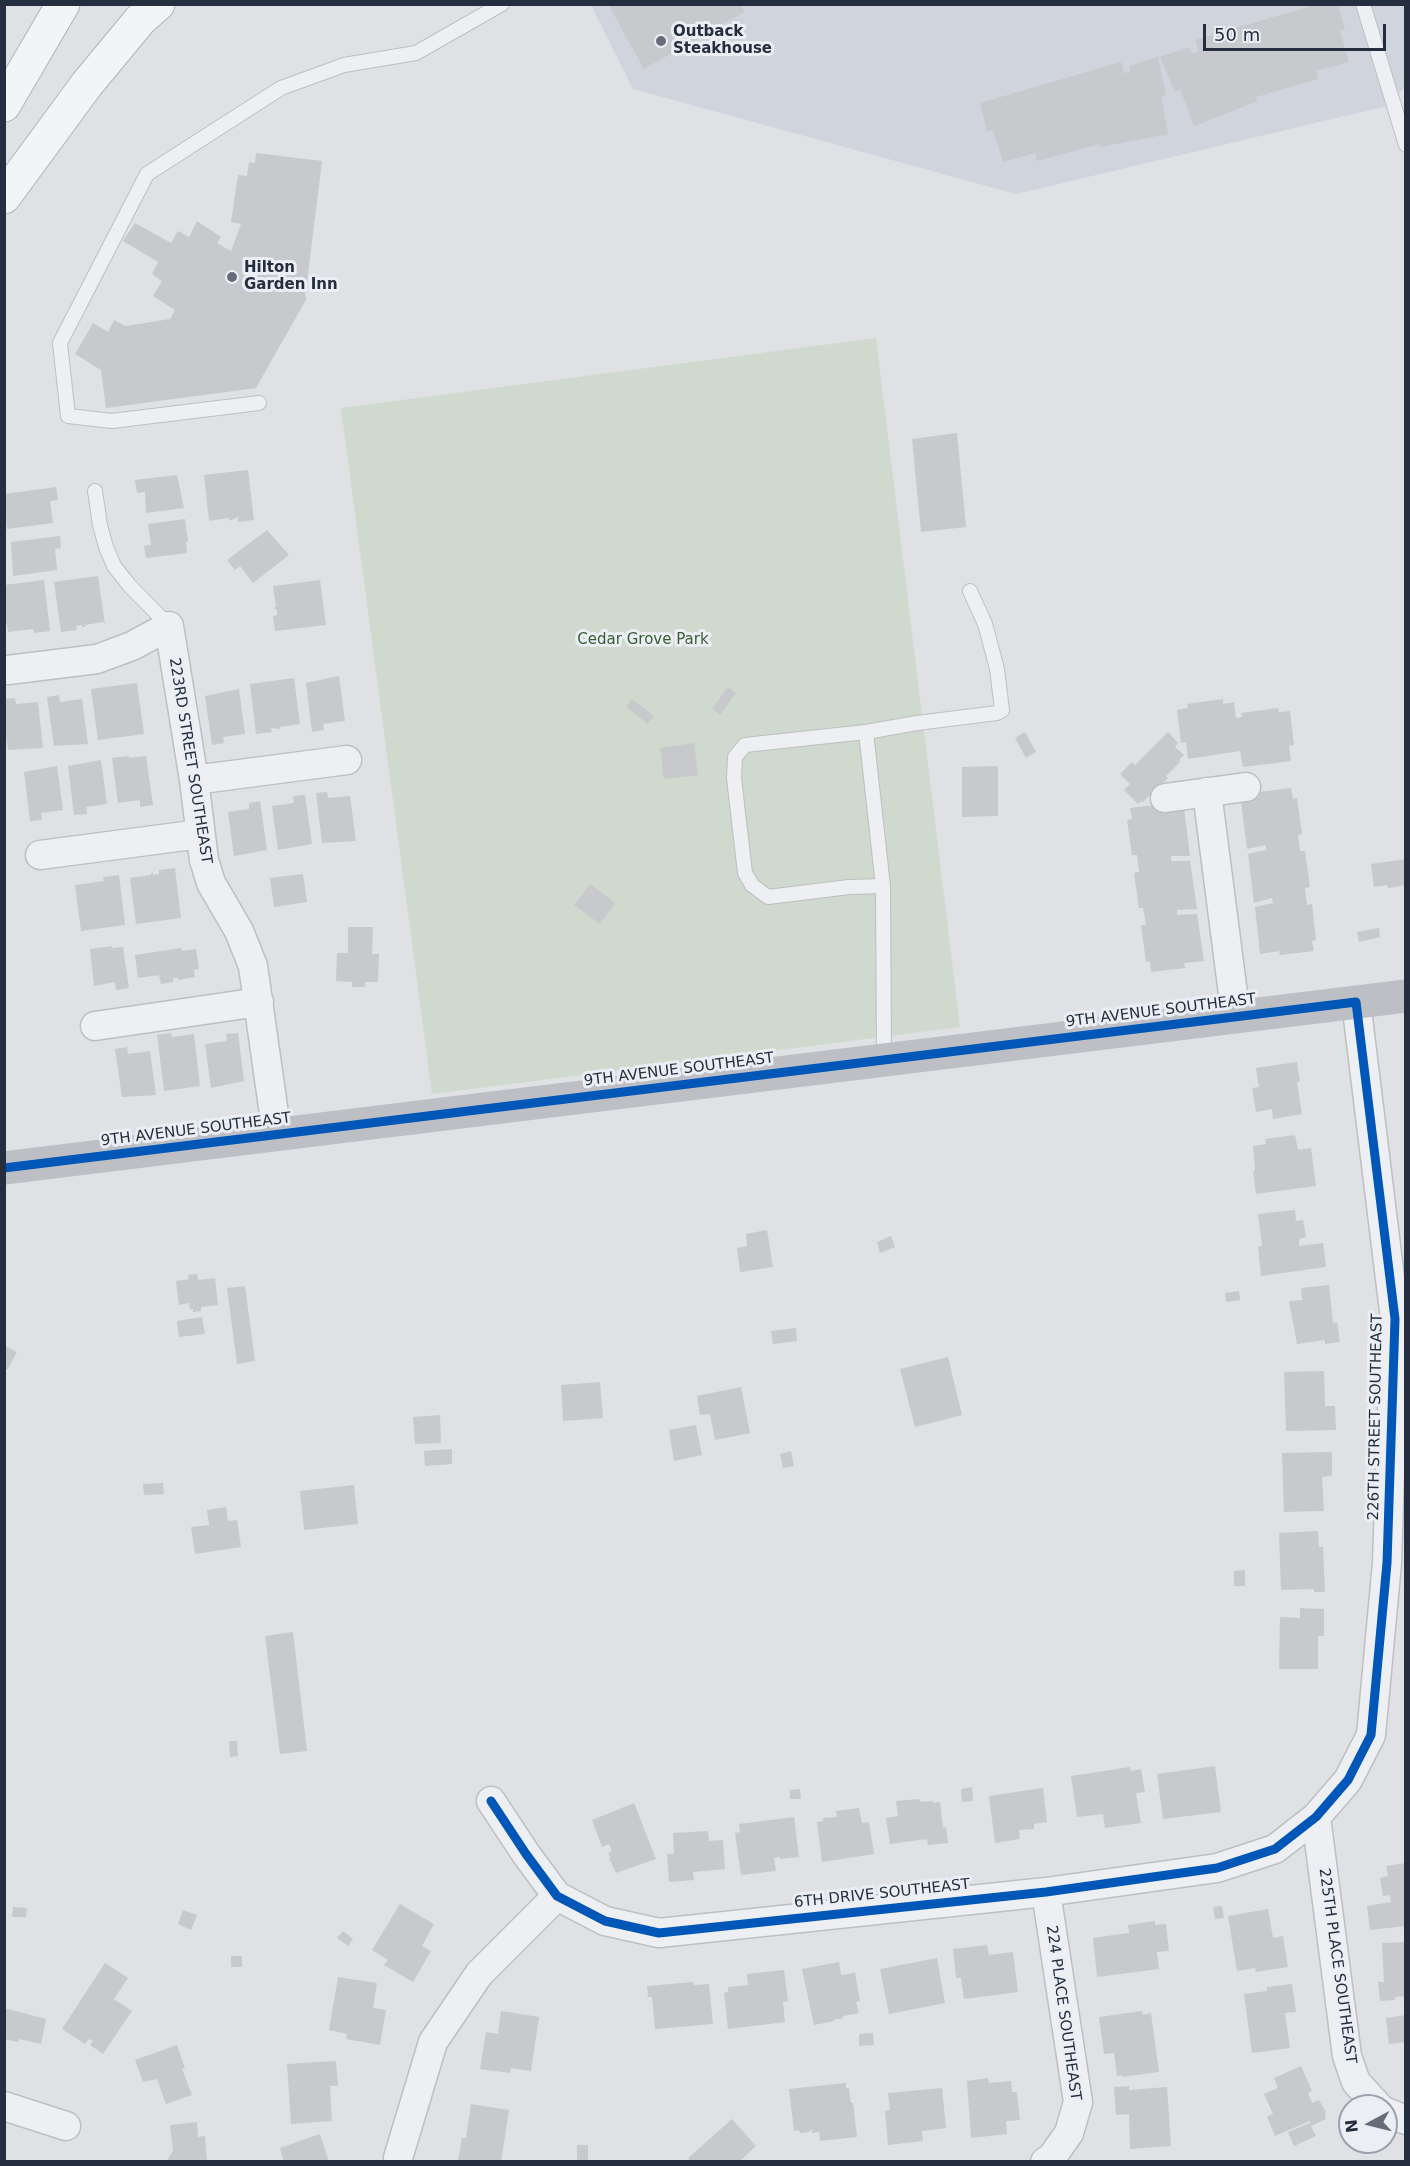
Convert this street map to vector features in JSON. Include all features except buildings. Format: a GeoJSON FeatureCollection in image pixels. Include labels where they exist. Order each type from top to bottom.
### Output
{"type":"FeatureCollection","features":[{"type":"Feature","properties":{"kind":"highway"},"geometry":{"type":"LineString","coordinates":[[4,64],[39,4]]}},
{"type":"Feature","properties":{"kind":"highway"},"geometry":{"type":"LineString","coordinates":[[4,105],[63,4]]}},
{"type":"Feature","properties":{"kind":"highway"},"geometry":{"type":"LineString","coordinates":[[4,197],[87,84],[140,20],[158,4]]}},
{"type":"Feature","properties":{"kind":"main road","name":"9TH AVENUE SOUTHEAST"},"geometry":{"type":"LineString","coordinates":[[4,1168],[1406,996]]}},
{"type":"Feature","properties":{"kind":"street"},"geometry":{"type":"LineString","coordinates":[[8,670],[97,659],[132,646],[169,626]]}},
{"type":"Feature","properties":{"kind":"street","name":"223RD STREET SOUTHEAST"},"geometry":{"type":"LineString","coordinates":[[169,626],[194,780],[204,860],[211,883],[239,931],[254,966],[277,1135]]}},
{"type":"Feature","properties":{"kind":"street"},"geometry":{"type":"LineString","coordinates":[[194,780],[347,760]]}},
{"type":"Feature","properties":{"kind":"street"},"geometry":{"type":"LineString","coordinates":[[1165,798],[1246,787]]}},
{"type":"Feature","properties":{"kind":"street"},"geometry":{"type":"LineString","coordinates":[[1207,792],[1236,1017]]}},
{"type":"Feature","properties":{"kind":"street"},"geometry":{"type":"LineString","coordinates":[[40,855],[200,834]]}},
{"type":"Feature","properties":{"kind":"street"},"geometry":{"type":"LineString","coordinates":[[95,1026],[259,1002]]}},
{"type":"Feature","properties":{"kind":"street","name":"226TH STREET SOUTHEAST"},"geometry":{"type":"LineString","coordinates":[[1316,1817],[1348,1780],[1371,1735],[1396,1567],[1400,1319],[1356,1002]]}},
{"type":"Feature","properties":{"kind":"street","name":"6TH DRIVE SOUTHEAST"},"geometry":{"type":"LineString","coordinates":[[491,1801],[557,1896],[605,1921],[659,1933],[1046,1892],[1217,1868],[1275,1849],[1316,1817]]}},
{"type":"Feature","properties":{"kind":"street","name":"225TH PLACE SOUTHEAST"},"geometry":{"type":"LineString","coordinates":[[1316,1817],[1347,2056],[1356,2082],[1367,2094]]}},
{"type":"Feature","properties":{"kind":"street","name":"224 PLACE SOUTHEAST"},"geometry":{"type":"LineString","coordinates":[[1045,2162],[1052,2157],[1069,2133],[1078,2102],[1046,1892]]}},
{"type":"Feature","properties":{"kind":"street"},"geometry":{"type":"LineString","coordinates":[[398,2158],[433,2042],[479,1974],[557,1896]]}},
{"type":"Feature","properties":{"kind":"street"},"geometry":{"type":"LineString","coordinates":[[4,2106],[66,2126]]}},
{"type":"Feature","properties":{"kind":"lane"},"geometry":{"type":"LineString","coordinates":[[259,403],[112,421],[68,416],[60,343],[147,174],[281,88],[344,65],[416,53],[502,4]]}},
{"type":"Feature","properties":{"kind":"lane"},"geometry":{"type":"LineString","coordinates":[[1363,4],[1406,145]]}},
{"type":"Feature","properties":{"kind":"lane"},"geometry":{"type":"LineString","coordinates":[[95,491],[100,525],[114,566],[169,626]]}},
{"type":"Feature","properties":{"kind":"lane"},"geometry":{"type":"LineString","coordinates":[[883,886],[849,887],[768,897],[752,885],[745,873],[734,778],[735,757],[745,745],[866,732],[997,713],[1002,710],[997,669],[985,624],[970,591]]}},
{"type":"Feature","properties":{"kind":"lane"},"geometry":{"type":"LineString","coordinates":[[866,732],[883,886],[884,1060]]}},
{"type":"Feature","properties":{"kind":"shaded area"},"geometry":{"type":"Polygon","coordinates":[[[591,5],[1405,5],[1405,87],[1387,106],[1016,194],[633,89],[591,5]]]}},
{"type":"Feature","properties":{"kind":"green space","name":"Cedar Grove Park"},"geometry":{"type":"Polygon","coordinates":[[[876,338],[960,1027],[432,1094],[341,408],[876,338]]]}},
{"type":"Feature","properties":{"kind":"cycle path"},"geometry":{"type":"LineString","coordinates":[[4,1168],[1356,1002],[1395,1319],[1387,1563],[1371,1735],[1348,1780],[1316,1817],[1275,1849],[1217,1868],[1046,1892],[659,1933],[605,1921],[557,1896],[491,1801]]}},
{"type":"Feature","properties":{"kind":"place","name":"Outback Steakhouse"},"geometry":{"type":"Point","coordinates":[661,41]}},
{"type":"Feature","properties":{"kind":"place","name":"Hilton Garden Inn"},"geometry":{"type":"Point","coordinates":[232,277]}}]}
